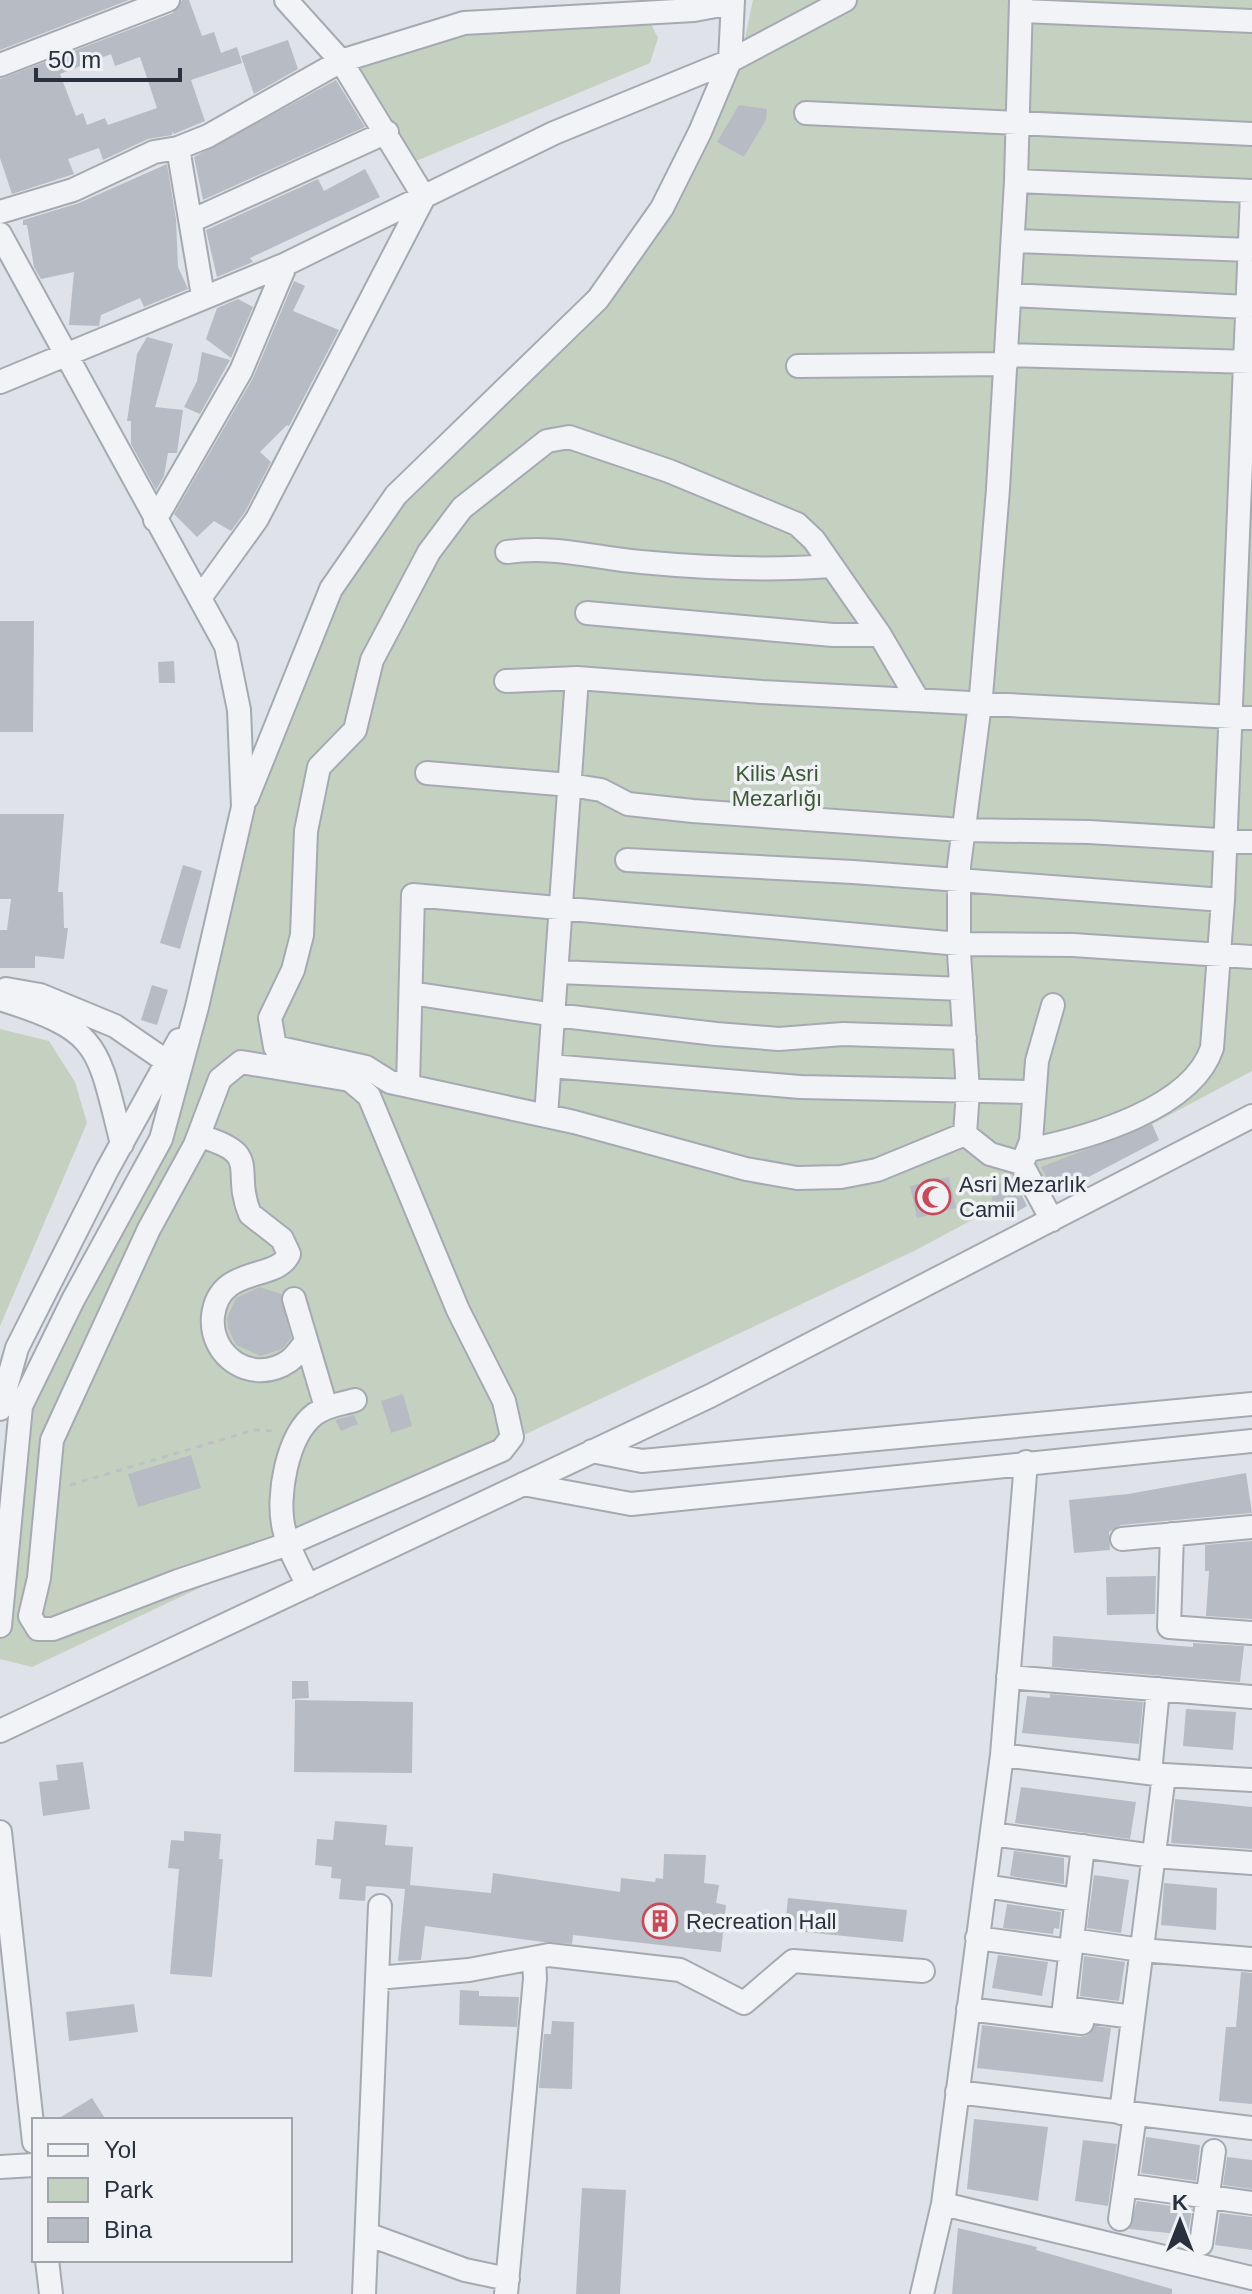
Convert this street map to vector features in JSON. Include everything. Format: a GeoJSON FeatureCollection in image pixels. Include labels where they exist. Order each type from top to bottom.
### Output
{"type":"FeatureCollection","features":[{"type":"Feature","properties":{"kind":"street"},"geometry":{"type":"LineString","coordinates":[[0,65],[168,0]]}},
{"type":"Feature","properties":{"kind":"street"},"geometry":{"type":"LineString","coordinates":[[286,0],[341,61],[424,197]]}},
{"type":"Feature","properties":{"kind":"street"},"geometry":{"type":"LineString","coordinates":[[0,382],[63,353],[286,264],[554,133],[730,61],[845,0]]}},
{"type":"Feature","properties":{"kind":"street"},"geometry":{"type":"LineString","coordinates":[[0,212],[73,190],[154,152],[178,148],[257,110],[341,61],[464,23],[694,10],[733,2],[730,61],[700,132],[662,208],[598,299],[396,495],[331,589],[243,807],[197,1007],[173,1067],[122,1144],[17,1348],[0,1409]]}},
{"type":"Feature","properties":{"kind":"street"},"geometry":{"type":"LineString","coordinates":[[965,1134],[968,1091],[959,944],[959,882],[962,830],[980,703],[1006,360],[1022,6],[1252,21]]}},
{"type":"Feature","properties":{"kind":"street"},"geometry":{"type":"LineString","coordinates":[[806,113],[1252,134]]}},
{"type":"Feature","properties":{"kind":"street"},"geometry":{"type":"LineString","coordinates":[[191,221],[387,132]]}},
{"type":"Feature","properties":{"kind":"street"},"geometry":{"type":"LineString","coordinates":[[178,148],[203,296]]}},
{"type":"Feature","properties":{"kind":"street"},"geometry":{"type":"LineString","coordinates":[[965,1134],[990,1154],[1025,1156],[1119,1123],[1190,1084],[1205,1066],[1212,1048],[1225,841],[1241,717],[1249,362],[1247,307],[1252,192],[1016,181]]}},
{"type":"Feature","properties":{"kind":"street"},"geometry":{"type":"LineString","coordinates":[[200,598],[257,519],[424,197]]}},
{"type":"Feature","properties":{"kind":"street"},"geometry":{"type":"LineString","coordinates":[[0,234],[226,646],[239,710],[243,807]]}},
{"type":"Feature","properties":{"kind":"street"},"geometry":{"type":"LineString","coordinates":[[1013,241],[1250,250]]}},
{"type":"Feature","properties":{"kind":"street"},"geometry":{"type":"LineString","coordinates":[[155,520],[241,371],[286,264]]}},
{"type":"Feature","properties":{"kind":"street"},"geometry":{"type":"LineString","coordinates":[[1010,295],[1247,307]]}},
{"type":"Feature","properties":{"kind":"street"},"geometry":{"type":"LineString","coordinates":[[798,366],[1006,360],[1249,362]]}},
{"type":"Feature","properties":{"kind":"street"},"geometry":{"type":"LineString","coordinates":[[918,700],[880,635],[814,540],[789,519],[669,471],[569,437],[547,441],[480,492],[447,526],[413,579],[372,660],[355,730],[319,767],[306,831],[300,947],[270,1026],[275,1047],[366,1067],[390,1082],[546,1116],[746,1169],[797,1178],[841,1177],[877,1170],[965,1134]]}},
{"type":"Feature","properties":{"kind":"street"},"geometry":{"type":"LineString","coordinates":[[507,552],[557,549],[642,562],[749,569],[831,566]]}},
{"type":"Feature","properties":{"kind":"street"},"geometry":{"type":"LineString","coordinates":[[587,613],[833,635],[880,635]]}},
{"type":"Feature","properties":{"kind":"street"},"geometry":{"type":"LineString","coordinates":[[506,681],[577,678],[1241,717]]}},
{"type":"Feature","properties":{"kind":"street"},"geometry":{"type":"LineString","coordinates":[[546,1116],[577,678]]}},
{"type":"Feature","properties":{"kind":"street"},"geometry":{"type":"LineString","coordinates":[[427,773],[570,785],[601,790],[628,804],[962,830],[1089,832],[1252,842]]}},
{"type":"Feature","properties":{"kind":"street"},"geometry":{"type":"LineString","coordinates":[[627,860],[1223,900]]}},
{"type":"Feature","properties":{"kind":"street"},"geometry":{"type":"LineString","coordinates":[[408,1086],[413,895],[959,944],[1073,945],[1252,957]]}},
{"type":"Feature","properties":{"kind":"street"},"geometry":{"type":"LineString","coordinates":[[558,972],[961,989]]}},
{"type":"Feature","properties":{"kind":"street"},"geometry":{"type":"LineString","coordinates":[[0,988],[40,995],[115,1026],[173,1067]]}},
{"type":"Feature","properties":{"kind":"street"},"geometry":{"type":"LineString","coordinates":[[411,993],[555,1015],[779,1039],[843,1034],[965,1038]]}},
{"type":"Feature","properties":{"kind":"street"},"geometry":{"type":"LineString","coordinates":[[0,999],[46,1013],[88,1039],[103,1068],[122,1144]]}},
{"type":"Feature","properties":{"kind":"street"},"geometry":{"type":"LineString","coordinates":[[1052,1220],[1025,1156],[1037,1061],[1053,1005]]}},
{"type":"Feature","properties":{"kind":"street"},"geometry":{"type":"LineString","coordinates":[[241,1062],[350,1080],[360,1086],[369,1096],[390,1143],[458,1310],[504,1401],[513,1430],[502,1450],[288,1544],[178,1581],[48,1631],[38,1629],[31,1621],[39,1578],[52,1440],[149,1229],[197,1140],[220,1079],[241,1062]]}},
{"type":"Feature","properties":{"kind":"street"},"geometry":{"type":"LineString","coordinates":[[550,1066],[705,1082],[1032,1092]]}},
{"type":"Feature","properties":{"kind":"street"},"geometry":{"type":"LineString","coordinates":[[0,1626],[21,1406],[73,1300],[161,1139],[173,1067]]}},
{"type":"Feature","properties":{"kind":"street"},"geometry":{"type":"LineString","coordinates":[[0,1731],[710,1396],[1252,1116]]}},
{"type":"Feature","properties":{"kind":"street"},"geometry":{"type":"LineString","coordinates":[[161,1139],[197,1140],[235,1150],[241,1161],[250,1214],[282,1239],[289,1254],[281,1265],[244,1276],[224,1290],[213,1315],[219,1346],[233,1363],[261,1370],[291,1360],[305,1343]]}},
{"type":"Feature","properties":{"kind":"street"},"geometry":{"type":"LineString","coordinates":[[294,1299],[326,1407]]}},
{"type":"Feature","properties":{"kind":"street"},"geometry":{"type":"LineString","coordinates":[[308,1586],[288,1544],[281,1516],[282,1486],[304,1425],[326,1407],[355,1400]]}},
{"type":"Feature","properties":{"kind":"street"},"geometry":{"type":"LineString","coordinates":[[592,1451],[642,1461],[1252,1404]]}},
{"type":"Feature","properties":{"kind":"street"},"geometry":{"type":"LineString","coordinates":[[523,1484],[631,1504],[1252,1441]]}},
{"type":"Feature","properties":{"kind":"street"},"geometry":{"type":"LineString","coordinates":[[922,2294],[943,2204],[1002,1755],[1026,1462]]}},
{"type":"Feature","properties":{"kind":"street"},"geometry":{"type":"LineString","coordinates":[[1122,1539],[1252,1527]]}},
{"type":"Feature","properties":{"kind":"street"},"geometry":{"type":"LineString","coordinates":[[1172,1534],[1169,1627],[1252,1633]]}},
{"type":"Feature","properties":{"kind":"street"},"geometry":{"type":"LineString","coordinates":[[1008,1677],[1252,1697]]}},
{"type":"Feature","properties":{"kind":"street"},"geometry":{"type":"LineString","coordinates":[[1120,2219],[1125,2185],[1132,2023],[1154,1856],[1158,1689]]}},
{"type":"Feature","properties":{"kind":"street"},"geometry":{"type":"LineString","coordinates":[[1002,1755],[1157,1774],[1252,1780]]}},
{"type":"Feature","properties":{"kind":"street"},"geometry":{"type":"LineString","coordinates":[[0,1832],[32,2124]]}},
{"type":"Feature","properties":{"kind":"street"},"geometry":{"type":"LineString","coordinates":[[992,1834],[1154,1856],[1252,1863]]}},
{"type":"Feature","properties":{"kind":"street"},"geometry":{"type":"LineString","coordinates":[[1083,1846],[1064,2008],[1132,2023]]}},
{"type":"Feature","properties":{"kind":"street"},"geometry":{"type":"LineString","coordinates":[[985,1886],[1076,1900]]}},
{"type":"Feature","properties":{"kind":"street"},"geometry":{"type":"LineString","coordinates":[[364,2294],[380,1906]]}},
{"type":"Feature","properties":{"kind":"street"},"geometry":{"type":"LineString","coordinates":[[977,1938],[1252,1959]]}},
{"type":"Feature","properties":{"kind":"street"},"geometry":{"type":"LineString","coordinates":[[377,1978],[469,1970],[549,1955],[680,1970],[744,2003],[793,1961],[923,1971]]}},
{"type":"Feature","properties":{"kind":"street"},"geometry":{"type":"LineString","coordinates":[[367,2234],[507,2286],[535,1979],[534,1958]]}},
{"type":"Feature","properties":{"kind":"street"},"geometry":{"type":"LineString","coordinates":[[968,2009],[1132,2023]]}},
{"type":"Feature","properties":{"kind":"street"},"geometry":{"type":"LineString","coordinates":[[957,2092],[1252,2128]]}},
{"type":"Feature","properties":{"kind":"street"},"geometry":{"type":"LineString","coordinates":[[1201,2244],[1214,2151]]}},
{"type":"Feature","properties":{"kind":"street"},"geometry":{"type":"LineString","coordinates":[[0,2167],[32,2165]]}},
{"type":"Feature","properties":{"kind":"street"},"geometry":{"type":"LineString","coordinates":[[1125,2185],[1252,2203]]}},
{"type":"Feature","properties":{"kind":"street"},"geometry":{"type":"LineString","coordinates":[[943,2204],[1252,2278]]}},
{"type":"Feature","properties":{"kind":"street"},"geometry":{"type":"LineString","coordinates":[[47,2262],[51,2294]]}},
{"type":"Feature","properties":{"kind":"path"},"geometry":{"type":"LineString","coordinates":[[62,1487],[261,1428],[274,1430],[297,1441]]}},
{"type":"Feature","properties":{"kind":"green space","name":"Kilis Asri Mezarlığı"},"geometry":{"type":"Polygon","coordinates":[[[753,0],[1252,0],[1252,1071],[914,1251],[32,1667],[0,1659],[0,1580],[22,1402],[165,1125],[217,889],[333,585],[398,491],[599,295],[739,67],[753,0]]]}},
{"type":"Feature","properties":{"kind":"green space"},"geometry":{"type":"Polygon","coordinates":[[[650,22],[658,38],[650,63],[409,164],[356,70],[448,37],[650,22]]]}},
{"type":"Feature","properties":{"kind":"green space"},"geometry":{"type":"Polygon","coordinates":[[[0,1029],[49,1041],[75,1082],[87,1123],[0,1326],[0,1029]]]}},
{"type":"Feature","properties":{"kind":"building"},"geometry":{"type":"Polygon","coordinates":[[[0,0],[129,0],[0,50],[0,0]]]}},
{"type":"Feature","properties":{"kind":"building"},"geometry":{"type":"Polygon","coordinates":[[[182,0],[189,0],[202,36],[214,32],[221,53],[237,47],[242,63],[191,80],[205,121],[174,134],[172,132],[172,135],[148,139],[103,160],[99,148],[68,159],[74,174],[12,194],[0,158],[0,79],[173,13],[182,0]],[[111,54],[60,74],[76,116],[83,113],[87,125],[105,118],[108,125],[157,108],[140,57],[115,66],[111,54]]]}},
{"type":"Feature","properties":{"kind":"building"},"geometry":{"type":"Polygon","coordinates":[[[288,40],[298,69],[254,94],[241,56],[288,40]]]}},
{"type":"Feature","properties":{"kind":"building"},"geometry":{"type":"Polygon","coordinates":[[[336,80],[365,127],[203,200],[194,157],[336,80]]]}},
{"type":"Feature","properties":{"kind":"building"},"geometry":{"type":"Polygon","coordinates":[[[739,105],[767,109],[766,120],[744,157],[717,142],[739,105]]]}},
{"type":"Feature","properties":{"kind":"building"},"geometry":{"type":"Polygon","coordinates":[[[167,164],[176,219],[178,267],[188,289],[144,307],[140,298],[101,315],[99,326],[69,325],[74,272],[41,279],[34,267],[27,225],[23,225],[23,220],[79,203],[167,164]]]}},
{"type":"Feature","properties":{"kind":"building"},"geometry":{"type":"Polygon","coordinates":[[[365,169],[380,197],[250,258],[253,262],[217,277],[206,230],[318,179],[324,191],[365,169]]]}},
{"type":"Feature","properties":{"kind":"building"},"geometry":{"type":"Polygon","coordinates":[[[294,281],[305,286],[293,311],[339,330],[289,426],[260,452],[271,462],[245,512],[231,531],[214,521],[197,537],[174,514],[253,378],[294,281]]]}},
{"type":"Feature","properties":{"kind":"building"},"geometry":{"type":"Polygon","coordinates":[[[238,299],[253,307],[231,358],[206,339],[217,308],[238,299]]]}},
{"type":"Feature","properties":{"kind":"building"},"geometry":{"type":"Polygon","coordinates":[[[147,337],[173,344],[155,407],[183,410],[177,453],[168,453],[164,476],[156,490],[131,444],[131,421],[127,421],[137,354],[147,337]]]}},
{"type":"Feature","properties":{"kind":"building"},"geometry":{"type":"Polygon","coordinates":[[[202,352],[230,360],[200,414],[184,407],[197,381],[202,352]]]}},
{"type":"Feature","properties":{"kind":"building"},"geometry":{"type":"Polygon","coordinates":[[[0,621],[34,621],[33,732],[0,732],[0,621]]]}},
{"type":"Feature","properties":{"kind":"building"},"geometry":{"type":"Polygon","coordinates":[[[174,661],[175,683],[159,683],[158,662],[174,661]]]}},
{"type":"Feature","properties":{"kind":"building"},"geometry":{"type":"Polygon","coordinates":[[[0,814],[64,814],[58,892],[63,892],[64,928],[68,928],[64,959],[35,956],[35,968],[0,968],[0,930],[7,930],[11,899],[0,899],[0,814]]]}},
{"type":"Feature","properties":{"kind":"building"},"geometry":{"type":"Polygon","coordinates":[[[183,865],[202,871],[180,949],[160,943],[183,865]]]}},
{"type":"Feature","properties":{"kind":"building"},"geometry":{"type":"Polygon","coordinates":[[[152,985],[168,990],[157,1025],[141,1020],[152,985]]]}},
{"type":"Feature","properties":{"kind":"building"},"geometry":{"type":"Polygon","coordinates":[[[1152,1124],[1159,1140],[1056,1194],[1041,1167],[1152,1124]]]}},
{"type":"Feature","properties":{"kind":"building","name":"Asri Mezarlık Camii"},"geometry":{"type":"Polygon","coordinates":[[[949,1177],[956,1208],[917,1218],[910,1186],[949,1177]]]}},
{"type":"Feature","properties":{"kind":"building"},"geometry":{"type":"Polygon","coordinates":[[[1013,1177],[1027,1206],[1002,1220],[992,1201],[993,1187],[1013,1177]]]}},
{"type":"Feature","properties":{"kind":"building"},"geometry":{"type":"Polygon","coordinates":[[[260,1287],[281,1294],[291,1338],[282,1349],[261,1356],[236,1345],[227,1318],[236,1298],[260,1287]]]}},
{"type":"Feature","properties":{"kind":"building"},"geometry":{"type":"Polygon","coordinates":[[[403,1394],[412,1426],[391,1433],[381,1401],[403,1394]]]}},
{"type":"Feature","properties":{"kind":"building"},"geometry":{"type":"Polygon","coordinates":[[[354,1415],[358,1424],[341,1431],[335,1420],[354,1415]]]}},
{"type":"Feature","properties":{"kind":"building"},"geometry":{"type":"Polygon","coordinates":[[[191,1455],[201,1488],[138,1507],[128,1474],[191,1455]]]}},
{"type":"Feature","properties":{"kind":"building"},"geometry":{"type":"Polygon","coordinates":[[[1246,1473],[1252,1513],[1121,1525],[1109,1532],[1110,1550],[1074,1553],[1069,1500],[1128,1494],[1246,1473]]]}},
{"type":"Feature","properties":{"kind":"building"},"geometry":{"type":"Polygon","coordinates":[[[1252,1541],[1252,1619],[1206,1616],[1209,1571],[1205,1571],[1205,1545],[1252,1541]]]}},
{"type":"Feature","properties":{"kind":"building"},"geometry":{"type":"Polygon","coordinates":[[[1156,1576],[1155,1614],[1107,1615],[1106,1577],[1156,1576]]]}},
{"type":"Feature","properties":{"kind":"building"},"geometry":{"type":"Polygon","coordinates":[[[1053,1636],[1193,1647],[1193,1643],[1244,1646],[1240,1682],[1052,1667],[1053,1636]]]}},
{"type":"Feature","properties":{"kind":"building"},"geometry":{"type":"Polygon","coordinates":[[[292,1681],[308,1681],[309,1698],[292,1699],[292,1681]]]}},
{"type":"Feature","properties":{"kind":"building"},"geometry":{"type":"Polygon","coordinates":[[[1050,1694],[1143,1702],[1139,1744],[1022,1733],[1027,1696],[1050,1698],[1050,1694]]]}},
{"type":"Feature","properties":{"kind":"building"},"geometry":{"type":"Polygon","coordinates":[[[295,1700],[413,1702],[412,1773],[294,1772],[295,1700]]]}},
{"type":"Feature","properties":{"kind":"building"},"geometry":{"type":"Polygon","coordinates":[[[1186,1709],[1236,1712],[1233,1750],[1183,1746],[1186,1709]]]}},
{"type":"Feature","properties":{"kind":"building"},"geometry":{"type":"Polygon","coordinates":[[[83,1762],[90,1809],[43,1816],[39,1782],[58,1780],[56,1765],[83,1762]]]}},
{"type":"Feature","properties":{"kind":"building"},"geometry":{"type":"Polygon","coordinates":[[[1021,1787],[1136,1802],[1130,1839],[1015,1823],[1021,1787]]]}},
{"type":"Feature","properties":{"kind":"building"},"geometry":{"type":"Polygon","coordinates":[[[1175,1799],[1252,1807],[1252,1849],[1171,1843],[1175,1799]]]}},
{"type":"Feature","properties":{"kind":"building"},"geometry":{"type":"Polygon","coordinates":[[[335,1821],[387,1825],[385,1845],[413,1847],[410,1885],[491,1893],[493,1873],[620,1892],[621,1878],[655,1882],[656,1878],[663,1879],[664,1854],[706,1855],[704,1883],[719,1885],[716,1903],[726,1905],[721,1952],[573,1935],[572,1944],[543,1942],[425,1926],[421,1960],[398,1961],[405,1889],[366,1886],[365,1901],[339,1899],[341,1879],[331,1878],[332,1867],[315,1865],[317,1839],[333,1840],[335,1821]]]}},
{"type":"Feature","properties":{"kind":"building"},"geometry":{"type":"Polygon","coordinates":[[[184,1831],[221,1834],[219,1859],[223,1859],[212,1977],[170,1974],[179,1869],[168,1868],[171,1840],[184,1841],[184,1831]]]}},
{"type":"Feature","properties":{"kind":"building"},"geometry":{"type":"Polygon","coordinates":[[[1014,1851],[1064,1858],[1064,1884],[1010,1876],[1014,1851]]]}},
{"type":"Feature","properties":{"kind":"building"},"geometry":{"type":"Polygon","coordinates":[[[1094,1875],[1129,1880],[1121,1933],[1087,1928],[1094,1875]]]}},
{"type":"Feature","properties":{"kind":"building"},"geometry":{"type":"Polygon","coordinates":[[[1164,1883],[1217,1888],[1216,1930],[1161,1925],[1164,1883]]]}},
{"type":"Feature","properties":{"kind":"building"},"geometry":{"type":"Polygon","coordinates":[[[788,1898],[907,1910],[903,1942],[785,1930],[788,1898]]]}},
{"type":"Feature","properties":{"kind":"building"},"geometry":{"type":"Polygon","coordinates":[[[1007,1904],[1061,1912],[1059,1929],[1054,1928],[1053,1934],[1003,1928],[1007,1904]]]}},
{"type":"Feature","properties":{"kind":"building"},"geometry":{"type":"Polygon","coordinates":[[[998,1955],[1048,1962],[1042,1996],[992,1988],[998,1955]]]}},
{"type":"Feature","properties":{"kind":"building"},"geometry":{"type":"Polygon","coordinates":[[[1084,1956],[1125,1962],[1119,2001],[1080,1996],[1084,1956]]]}},
{"type":"Feature","properties":{"kind":"building"},"geometry":{"type":"Polygon","coordinates":[[[1241,1972],[1252,1973],[1252,2104],[1219,2101],[1226,2027],[1236,2027],[1241,1972]]]}},
{"type":"Feature","properties":{"kind":"building"},"geometry":{"type":"Polygon","coordinates":[[[460,1990],[479,1991],[479,1996],[519,1997],[517,2027],[459,2025],[460,1990]]]}},
{"type":"Feature","properties":{"kind":"building"},"geometry":{"type":"Polygon","coordinates":[[[134,2004],[138,2032],[69,2041],[66,2012],[134,2004]]]}},
{"type":"Feature","properties":{"kind":"building"},"geometry":{"type":"Polygon","coordinates":[[[552,2021],[574,2022],[572,2089],[539,2088],[544,2034],[551,2034],[552,2021]]]}},
{"type":"Feature","properties":{"kind":"building"},"geometry":{"type":"Polygon","coordinates":[[[982,2025],[1080,2037],[1088,2035],[1095,2026],[1111,2028],[1103,2082],[977,2068],[982,2025]]]}},
{"type":"Feature","properties":{"kind":"building"},"geometry":{"type":"Polygon","coordinates":[[[92,2098],[105,2118],[59,2118],[92,2098]]]}},
{"type":"Feature","properties":{"kind":"building"},"geometry":{"type":"Polygon","coordinates":[[[974,2119],[1048,2127],[1038,2201],[967,2189],[974,2119]]]}},
{"type":"Feature","properties":{"kind":"building"},"geometry":{"type":"Polygon","coordinates":[[[1146,2137],[1200,2145],[1196,2181],[1141,2173],[1146,2137]]]}},
{"type":"Feature","properties":{"kind":"building"},"geometry":{"type":"Polygon","coordinates":[[[1083,2140],[1117,2144],[1108,2206],[1075,2201],[1083,2140]]]}},
{"type":"Feature","properties":{"kind":"building"},"geometry":{"type":"Polygon","coordinates":[[[1227,2157],[1252,2160],[1252,2189],[1223,2185],[1227,2157]]]}},
{"type":"Feature","properties":{"kind":"building"},"geometry":{"type":"Polygon","coordinates":[[[582,2188],[626,2190],[620,2294],[576,2294],[582,2188]]]}},
{"type":"Feature","properties":{"kind":"building"},"geometry":{"type":"Polygon","coordinates":[[[1137,2201],[1192,2209],[1188,2235],[1129,2229],[1137,2201]]]}},
{"type":"Feature","properties":{"kind":"building"},"geometry":{"type":"Polygon","coordinates":[[[1220,2213],[1252,2217],[1252,2250],[1215,2245],[1220,2213]]]}},
{"type":"Feature","properties":{"kind":"building"},"geometry":{"type":"Polygon","coordinates":[[[958,2228],[1037,2247],[1036,2250],[1172,2289],[1172,2294],[952,2294],[958,2228]]]}},
{"type":"Feature","properties":{"kind":"place","name":"Asri Mezarlık Camii"},"geometry":{"type":"Point","coordinates":[933,1197]}},
{"type":"Feature","properties":{"kind":"place","name":"Recreation Hall"},"geometry":{"type":"Point","coordinates":[660,1921]}}]}
